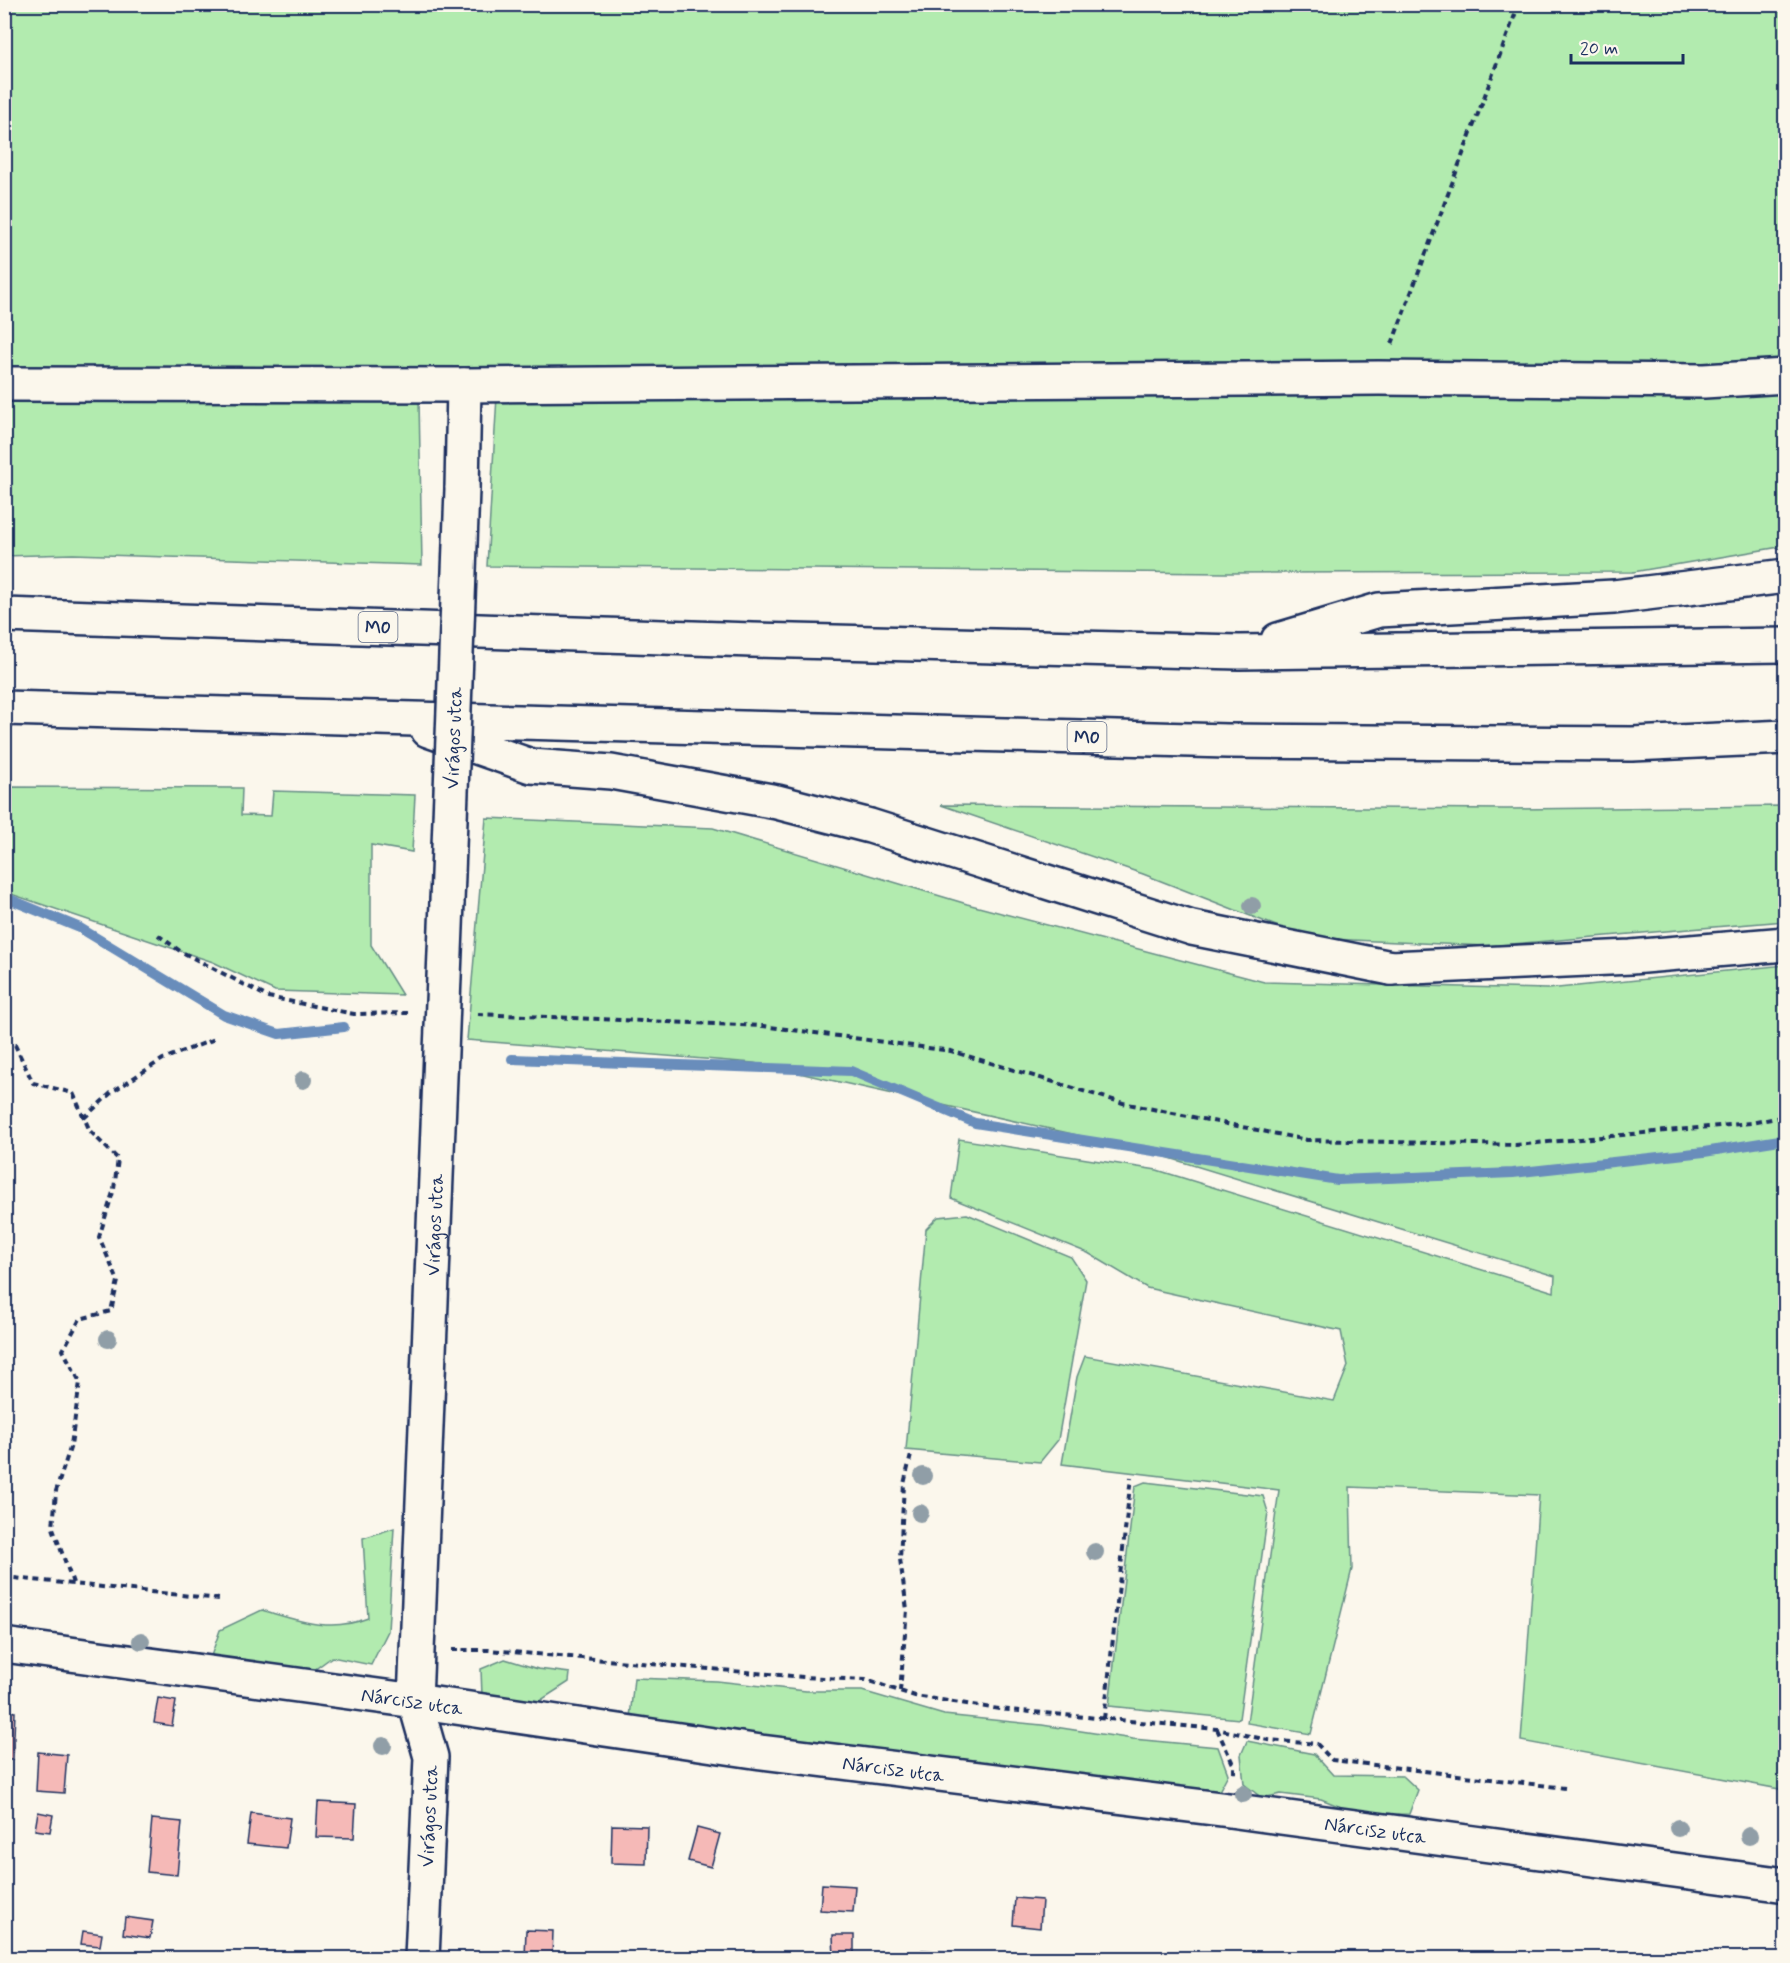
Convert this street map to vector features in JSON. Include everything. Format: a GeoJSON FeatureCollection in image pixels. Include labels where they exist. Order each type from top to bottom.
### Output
{"type":"FeatureCollection","features":[{"type":"Feature","properties":{"kind":"main road"},"geometry":{"type":"LineString","coordinates":[[4,384],[464,385],[1379,378],[1704,381],[1785,376]]}},
{"type":"Feature","properties":{"kind":"main road","name":"Virágos utca"},"geometry":{"type":"LineString","coordinates":[[422,1959],[430,1757],[415,1701],[447,902],[464,385]]}},
{"type":"Feature","properties":{"kind":"main road"},"geometry":{"type":"LineString","coordinates":[[1239,651],[1379,610],[1614,597],[1785,576]]}},
{"type":"Feature","properties":{"kind":"main road","name":"M0"},"geometry":{"type":"LineString","coordinates":[[4,615],[740,639],[1239,651],[1785,645]]}},
{"type":"Feature","properties":{"kind":"main road","name":"M0"},"geometry":{"type":"LineString","coordinates":[[4,708],[1227,741],[1632,744],[1785,737]]}},
{"type":"Feature","properties":{"kind":"main road"},"geometry":{"type":"LineString","coordinates":[[389,717],[531,765],[611,772],[777,802],[870,826],[1192,928],[1391,969],[1632,957],[1785,944]]}},
{"type":"Feature","properties":{"kind":"main road","name":"Nárcisz utca"},"geometry":{"type":"LineString","coordinates":[[4,1645],[415,1701],[761,1752],[1228,1810],[1785,1886]]}},
{"type":"Feature","properties":{"kind":"path"},"geometry":{"type":"LineString","coordinates":[[1379,378],[1519,4]]}},
{"type":"Feature","properties":{"kind":"path"},"geometry":{"type":"LineString","coordinates":[[158,935],[180,951],[268,997],[354,1014],[442,1012],[763,1026],[951,1051],[1123,1102],[1307,1140],[1516,1145],[1751,1123],[1785,1116]]}},
{"type":"Feature","properties":{"kind":"path"},"geometry":{"type":"LineString","coordinates":[[84,1118],[112,1092],[163,1059],[215,1039]]}},
{"type":"Feature","properties":{"kind":"path"},"geometry":{"type":"LineString","coordinates":[[4,1044],[15,1045],[33,1083],[73,1093],[90,1131],[118,1159],[114,1189],[99,1237],[118,1281],[111,1311],[80,1320],[63,1350],[80,1382],[71,1445],[56,1491],[53,1528],[73,1583]]}},
{"type":"Feature","properties":{"kind":"path"},"geometry":{"type":"LineString","coordinates":[[900,1691],[907,1610],[900,1559],[904,1484],[911,1455]]}},
{"type":"Feature","properties":{"kind":"path"},"geometry":{"type":"LineString","coordinates":[[1104,1719],[1131,1478]]}},
{"type":"Feature","properties":{"kind":"path"},"geometry":{"type":"LineString","coordinates":[[4,1577],[220,1599]]}},
{"type":"Feature","properties":{"kind":"path"},"geometry":{"type":"LineString","coordinates":[[419,1644],[441,1650],[489,1650],[804,1677],[866,1680],[915,1696],[999,1709],[1216,1729],[1268,1740],[1317,1744],[1332,1760],[1406,1767],[1565,1788]]}},
{"type":"Feature","properties":{"kind":"path"},"geometry":{"type":"LineString","coordinates":[[1216,1729],[1234,1766],[1234,1786],[1228,1810]]}},
{"type":"Feature","properties":{"kind":"green space"},"geometry":{"type":"Polygon","coordinates":[[[4,5],[1785,5],[1785,546],[1633,572],[1226,573],[487,566],[497,396],[419,400],[422,565],[73,554],[5,556],[4,5]]]}},
{"type":"Feature","properties":{"kind":"green space"},"geometry":{"type":"Polygon","coordinates":[[[4,787],[242,788],[241,815],[271,816],[273,791],[415,795],[412,852],[371,845],[371,945],[402,995],[275,991],[213,962],[5,892],[4,787]]]}},
{"type":"Feature","properties":{"kind":"green space"},"geometry":{"type":"Polygon","coordinates":[[[941,805],[1506,809],[1785,806],[1785,921],[1487,946],[1307,938],[1143,874],[941,805]]]}},
{"type":"Feature","properties":{"kind":"green space"},"geometry":{"type":"Polygon","coordinates":[[[486,818],[713,828],[967,904],[1264,982],[1548,989],[1785,965],[1785,1790],[1521,1741],[1539,1495],[1350,1487],[1352,1569],[1311,1734],[1247,1723],[1279,1490],[1062,1464],[1077,1377],[1085,1356],[1334,1401],[1348,1366],[1341,1331],[1147,1288],[1088,1253],[951,1198],[959,1139],[1157,1170],[1554,1292],[1555,1276],[1140,1149],[754,1063],[467,1040],[486,818]]]}},
{"type":"Feature","properties":{"kind":"green space"},"geometry":{"type":"Polygon","coordinates":[[[967,1214],[1071,1257],[1086,1280],[1058,1440],[1040,1462],[906,1450],[926,1229],[938,1217],[967,1214]]]}},
{"type":"Feature","properties":{"kind":"green space"},"geometry":{"type":"Polygon","coordinates":[[[1145,1482],[1263,1496],[1268,1512],[1239,1719],[1109,1706],[1135,1486],[1145,1482]]]}},
{"type":"Feature","properties":{"kind":"green space"},"geometry":{"type":"Polygon","coordinates":[[[394,1528],[388,1631],[371,1665],[332,1657],[314,1670],[210,1659],[220,1630],[262,1610],[315,1624],[328,1625],[341,1625],[368,1618],[363,1538],[394,1528]]]}},
{"type":"Feature","properties":{"kind":"green space"},"geometry":{"type":"Polygon","coordinates":[[[505,1659],[538,1669],[570,1673],[569,1682],[535,1704],[482,1696],[481,1669],[505,1659]]]}},
{"type":"Feature","properties":{"kind":"green space"},"geometry":{"type":"Polygon","coordinates":[[[634,1678],[717,1681],[806,1691],[862,1691],[944,1715],[1042,1725],[1133,1739],[1218,1747],[1228,1774],[1217,1795],[1106,1783],[630,1718],[634,1678]]]}},
{"type":"Feature","properties":{"kind":"green space"},"geometry":{"type":"Polygon","coordinates":[[[1247,1741],[1314,1754],[1333,1775],[1403,1776],[1418,1790],[1409,1814],[1361,1815],[1321,1799],[1281,1794],[1262,1798],[1244,1784],[1241,1755],[1247,1741]]]}},
{"type":"Feature","properties":{"kind":"building"},"geometry":{"type":"Polygon","coordinates":[[[158,1698],[176,1701],[172,1726],[154,1723],[158,1698]]]}},
{"type":"Feature","properties":{"kind":"building"},"geometry":{"type":"Polygon","coordinates":[[[4,1711],[15,1712],[13,1760],[4,1760],[4,1711]]]}},
{"type":"Feature","properties":{"kind":"building"},"geometry":{"type":"Polygon","coordinates":[[[38,1752],[67,1755],[64,1793],[36,1791],[38,1752]]]}},
{"type":"Feature","properties":{"kind":"building"},"geometry":{"type":"Polygon","coordinates":[[[318,1802],[356,1804],[354,1838],[316,1837],[318,1802]]]}},
{"type":"Feature","properties":{"kind":"building"},"geometry":{"type":"Polygon","coordinates":[[[38,1812],[53,1815],[50,1832],[35,1830],[38,1812]]]}},
{"type":"Feature","properties":{"kind":"building"},"geometry":{"type":"Polygon","coordinates":[[[251,1813],[290,1818],[286,1848],[247,1844],[251,1813]]]}},
{"type":"Feature","properties":{"kind":"building"},"geometry":{"type":"Polygon","coordinates":[[[152,1819],[182,1822],[177,1875],[147,1872],[152,1819]]]}},
{"type":"Feature","properties":{"kind":"building"},"geometry":{"type":"Polygon","coordinates":[[[612,1825],[647,1826],[646,1864],[611,1863],[612,1825]]]}},
{"type":"Feature","properties":{"kind":"building"},"geometry":{"type":"Polygon","coordinates":[[[697,1828],[720,1834],[711,1867],[688,1861],[697,1828]]]}},
{"type":"Feature","properties":{"kind":"building"},"geometry":{"type":"Polygon","coordinates":[[[822,1884],[855,1886],[853,1912],[820,1910],[822,1884]]]}},
{"type":"Feature","properties":{"kind":"building"},"geometry":{"type":"Polygon","coordinates":[[[1015,1898],[1042,1900],[1040,1928],[1013,1925],[1015,1898]]]}},
{"type":"Feature","properties":{"kind":"building"},"geometry":{"type":"Polygon","coordinates":[[[125,1917],[153,1921],[150,1938],[123,1934],[125,1917]]]}},
{"type":"Feature","properties":{"kind":"building"},"geometry":{"type":"Polygon","coordinates":[[[526,1930],[553,1931],[552,1958],[525,1958],[526,1930]]]}},
{"type":"Feature","properties":{"kind":"building"},"geometry":{"type":"Polygon","coordinates":[[[83,1931],[102,1934],[100,1946],[81,1944],[83,1931]]]}},
{"type":"Feature","properties":{"kind":"building"},"geometry":{"type":"Polygon","coordinates":[[[833,1935],[854,1935],[854,1958],[834,1958],[833,1935]]]}},
{"type":"Feature","properties":{"kind":"building"},"geometry":{"type":"Polygon","coordinates":[[[922,1950],[952,1952],[952,1958],[922,1958],[922,1950]]]}},
{"type":"Feature","properties":{"kind":"waterway"},"geometry":{"type":"LineString","coordinates":[[4,897],[80,928],[224,1015],[279,1034],[344,1027]]}},
{"type":"Feature","properties":{"kind":"waterway"},"geometry":{"type":"LineString","coordinates":[[512,1059],[851,1071],[975,1123],[1338,1180],[1513,1173],[1704,1152],[1786,1139]]}}]}
